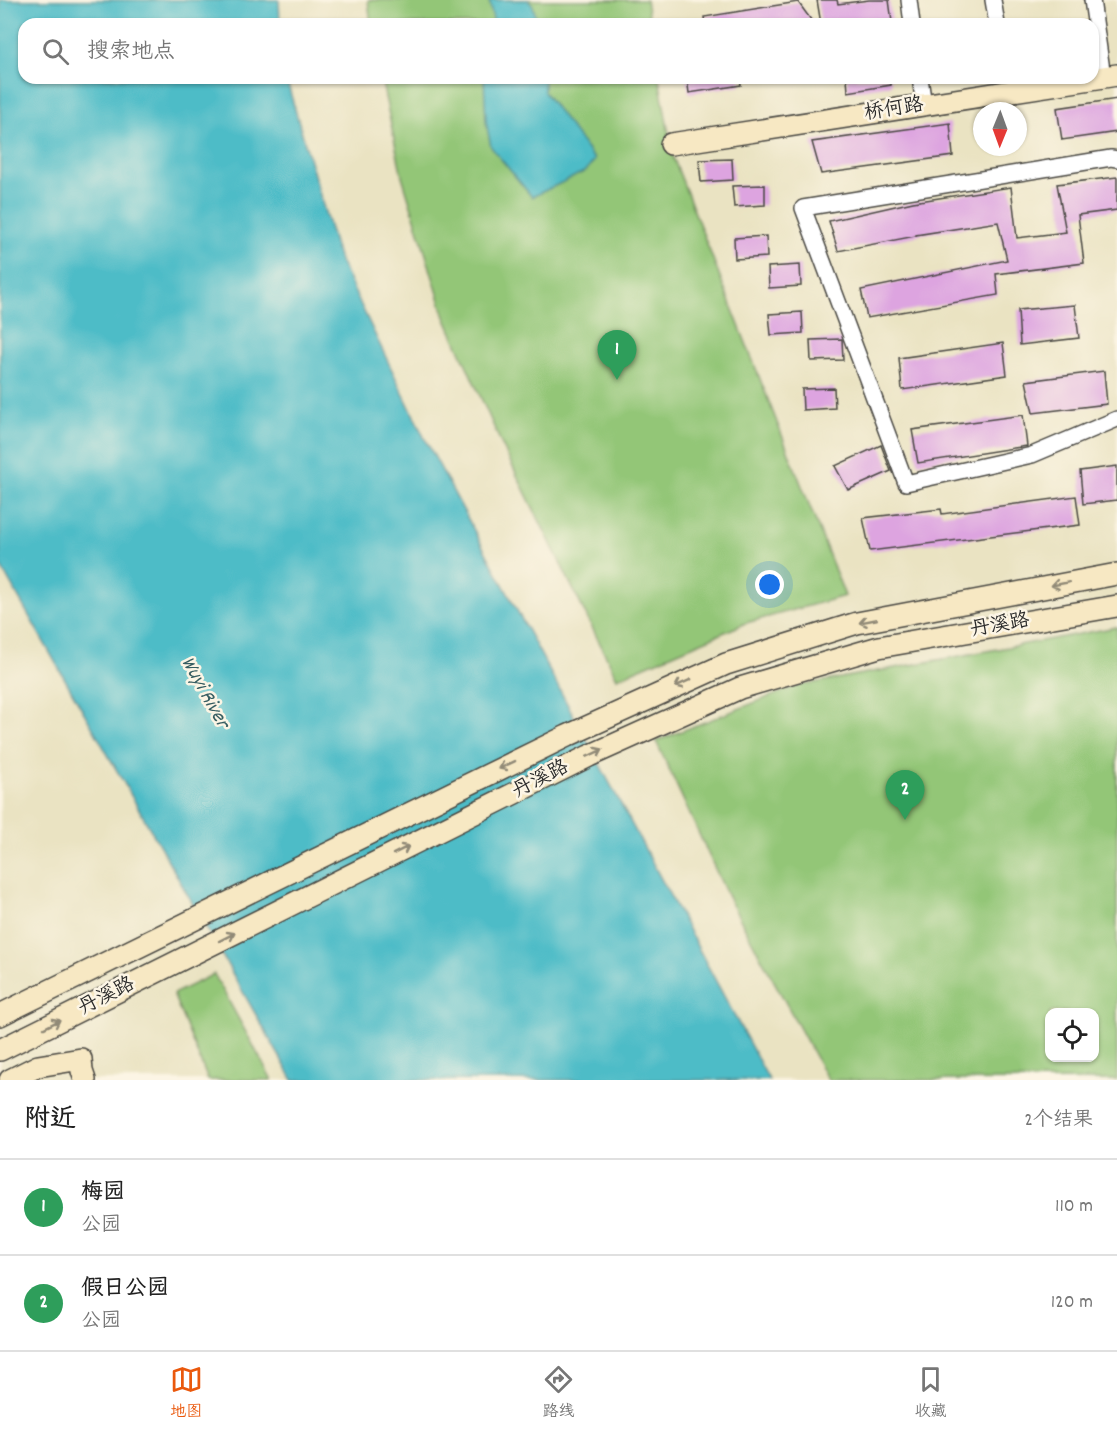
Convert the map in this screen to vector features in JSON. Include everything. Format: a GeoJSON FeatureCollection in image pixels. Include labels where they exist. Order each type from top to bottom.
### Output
{"type":"FeatureCollection","features":[{"type":"Feature","properties":{"kind":"main road","name":"桥何路"},"geometry":{"type":"LineString","coordinates":[[671,144],[924,105],[1009,85]]}},
{"type":"Feature","properties":{"kind":"main road","name":"丹溪路"},"geometry":{"type":"LineString","coordinates":[[0,1015],[567,736],[726,664],[857,623],[1117,574]]}},
{"type":"Feature","properties":{"kind":"main road","name":"丹溪路"},"geometry":{"type":"LineString","coordinates":[[0,1050],[589,756],[740,688],[879,647],[1117,606]]}},
{"type":"Feature","properties":{"kind":"main road"},"geometry":{"type":"LineString","coordinates":[[10,1080],[38,1066],[81,1059],[85,1080]]}},
{"type":"Feature","properties":{"kind":"street"},"geometry":{"type":"LineString","coordinates":[[909,0],[911,18]]}},
{"type":"Feature","properties":{"kind":"street"},"geometry":{"type":"LineString","coordinates":[[993,0],[997,18]]}},
{"type":"Feature","properties":{"kind":"street"},"geometry":{"type":"LineString","coordinates":[[1092,0],[1096,18]]}},
{"type":"Feature","properties":{"kind":"street"},"geometry":{"type":"LineString","coordinates":[[1099,30],[1110,76]]}},
{"type":"Feature","properties":{"kind":"street"},"geometry":{"type":"LineString","coordinates":[[921,84],[924,105]]}},
{"type":"Feature","properties":{"kind":"street"},"geometry":{"type":"LineString","coordinates":[[1117,159],[1111,158],[802,208],[906,483],[1032,455],[1117,419]]}},
{"type":"Feature","properties":{"kind":"green space"},"geometry":{"type":"Polygon","coordinates":[[[368,0],[646,0],[649,18],[370,18],[368,0]]]}},
{"type":"Feature","properties":{"kind":"green space"},"geometry":{"type":"Polygon","coordinates":[[[382,84],[660,84],[673,157],[845,596],[746,623],[617,678],[501,443],[445,317],[402,176],[382,84]]]}},
{"type":"Feature","properties":{"kind":"green space"},"geometry":{"type":"Polygon","coordinates":[[[1117,627],[1117,1080],[828,1080],[729,899],[656,741],[797,686],[1117,627]]]}},
{"type":"Feature","properties":{"kind":"green space"},"geometry":{"type":"Polygon","coordinates":[[[214,974],[272,1080],[208,1080],[173,994],[214,974]]]}},
{"type":"Feature","properties":{"kind":"water","name":"Wuyi River"},"geometry":{"type":"Polygon","coordinates":[[[0,0],[279,0],[280,18],[18,18],[18,84],[288,84],[338,257],[424,437],[769,1080],[293,1080],[0,565],[0,0]]]}},
{"type":"Feature","properties":{"kind":"water"},"geometry":{"type":"Polygon","coordinates":[[[489,0],[528,0],[533,6],[536,18],[493,18],[489,0]]]}},
{"type":"Feature","properties":{"kind":"water"},"geometry":{"type":"Polygon","coordinates":[[[484,84],[544,84],[544,92],[595,160],[586,171],[532,197],[491,147],[486,122],[484,84]]]}},
{"type":"Feature","properties":{"kind":"building"},"geometry":{"type":"Polygon","coordinates":[[[817,0],[837,0],[838,4],[889,0],[891,18],[820,18],[817,0]]]}},
{"type":"Feature","properties":{"kind":"building"},"geometry":{"type":"Polygon","coordinates":[[[798,2],[810,18],[704,18],[798,2]]]}},
{"type":"Feature","properties":{"kind":"building"},"geometry":{"type":"Polygon","coordinates":[[[688,84],[741,84],[741,85],[689,93],[688,84]]]}},
{"type":"Feature","properties":{"kind":"building"},"geometry":{"type":"Polygon","coordinates":[[[847,84],[891,84],[891,85],[848,92],[847,84]]]}},
{"type":"Feature","properties":{"kind":"building"},"geometry":{"type":"Polygon","coordinates":[[[1117,99],[1117,132],[1062,140],[1057,108],[1117,99]]]}},
{"type":"Feature","properties":{"kind":"building"},"geometry":{"type":"Polygon","coordinates":[[[950,123],[953,156],[821,174],[812,142],[950,123]]]}},
{"type":"Feature","properties":{"kind":"building"},"geometry":{"type":"Polygon","coordinates":[[[732,159],[733,180],[701,182],[699,160],[732,159]]]}},
{"type":"Feature","properties":{"kind":"building"},"geometry":{"type":"Polygon","coordinates":[[[1117,177],[1117,210],[1078,215],[1084,263],[996,274],[998,295],[867,318],[861,290],[1007,260],[998,222],[916,235],[838,251],[829,221],[913,202],[1011,187],[1017,238],[1066,232],[1057,184],[1117,177]]]}},
{"type":"Feature","properties":{"kind":"building"},"geometry":{"type":"Polygon","coordinates":[[[765,185],[765,205],[734,207],[732,186],[765,185]]]}},
{"type":"Feature","properties":{"kind":"building"},"geometry":{"type":"Polygon","coordinates":[[[766,236],[767,257],[735,259],[734,238],[766,236]]]}},
{"type":"Feature","properties":{"kind":"building"},"geometry":{"type":"Polygon","coordinates":[[[800,265],[801,286],[769,288],[768,267],[800,265]]]}},
{"type":"Feature","properties":{"kind":"building"},"geometry":{"type":"Polygon","coordinates":[[[1075,305],[1079,338],[1020,345],[1018,310],[1075,305]]]}},
{"type":"Feature","properties":{"kind":"building"},"geometry":{"type":"Polygon","coordinates":[[[802,312],[803,333],[771,335],[769,314],[802,312]]]}},
{"type":"Feature","properties":{"kind":"building"},"geometry":{"type":"Polygon","coordinates":[[[842,339],[843,360],[811,361],[810,340],[842,339]]]}},
{"type":"Feature","properties":{"kind":"building"},"geometry":{"type":"Polygon","coordinates":[[[1003,343],[1007,375],[902,390],[899,358],[1003,343]]]}},
{"type":"Feature","properties":{"kind":"building"},"geometry":{"type":"Polygon","coordinates":[[[1104,371],[1107,404],[1033,413],[1026,381],[1104,371]]]}},
{"type":"Feature","properties":{"kind":"building"},"geometry":{"type":"Polygon","coordinates":[[[834,388],[835,408],[803,410],[802,389],[834,388]]]}},
{"type":"Feature","properties":{"kind":"building"},"geometry":{"type":"Polygon","coordinates":[[[1023,415],[1027,446],[918,463],[912,430],[1023,415]]]}},
{"type":"Feature","properties":{"kind":"building"},"geometry":{"type":"Polygon","coordinates":[[[881,445],[891,471],[848,490],[835,466],[881,445]]]}},
{"type":"Feature","properties":{"kind":"building"},"geometry":{"type":"Polygon","coordinates":[[[1117,466],[1117,500],[1083,504],[1080,471],[1117,466]]]}},
{"type":"Feature","properties":{"kind":"building"},"geometry":{"type":"Polygon","coordinates":[[[1076,496],[1080,525],[870,551],[863,518],[941,509],[942,514],[1076,496]]]}},
{"type":"Feature","properties":{"kind":"place","name":"梅园"},"geometry":{"type":"Point","coordinates":[617,380]}},
{"type":"Feature","properties":{"kind":"place","name":"假日公园"},"geometry":{"type":"Point","coordinates":[905,820]}}]}
